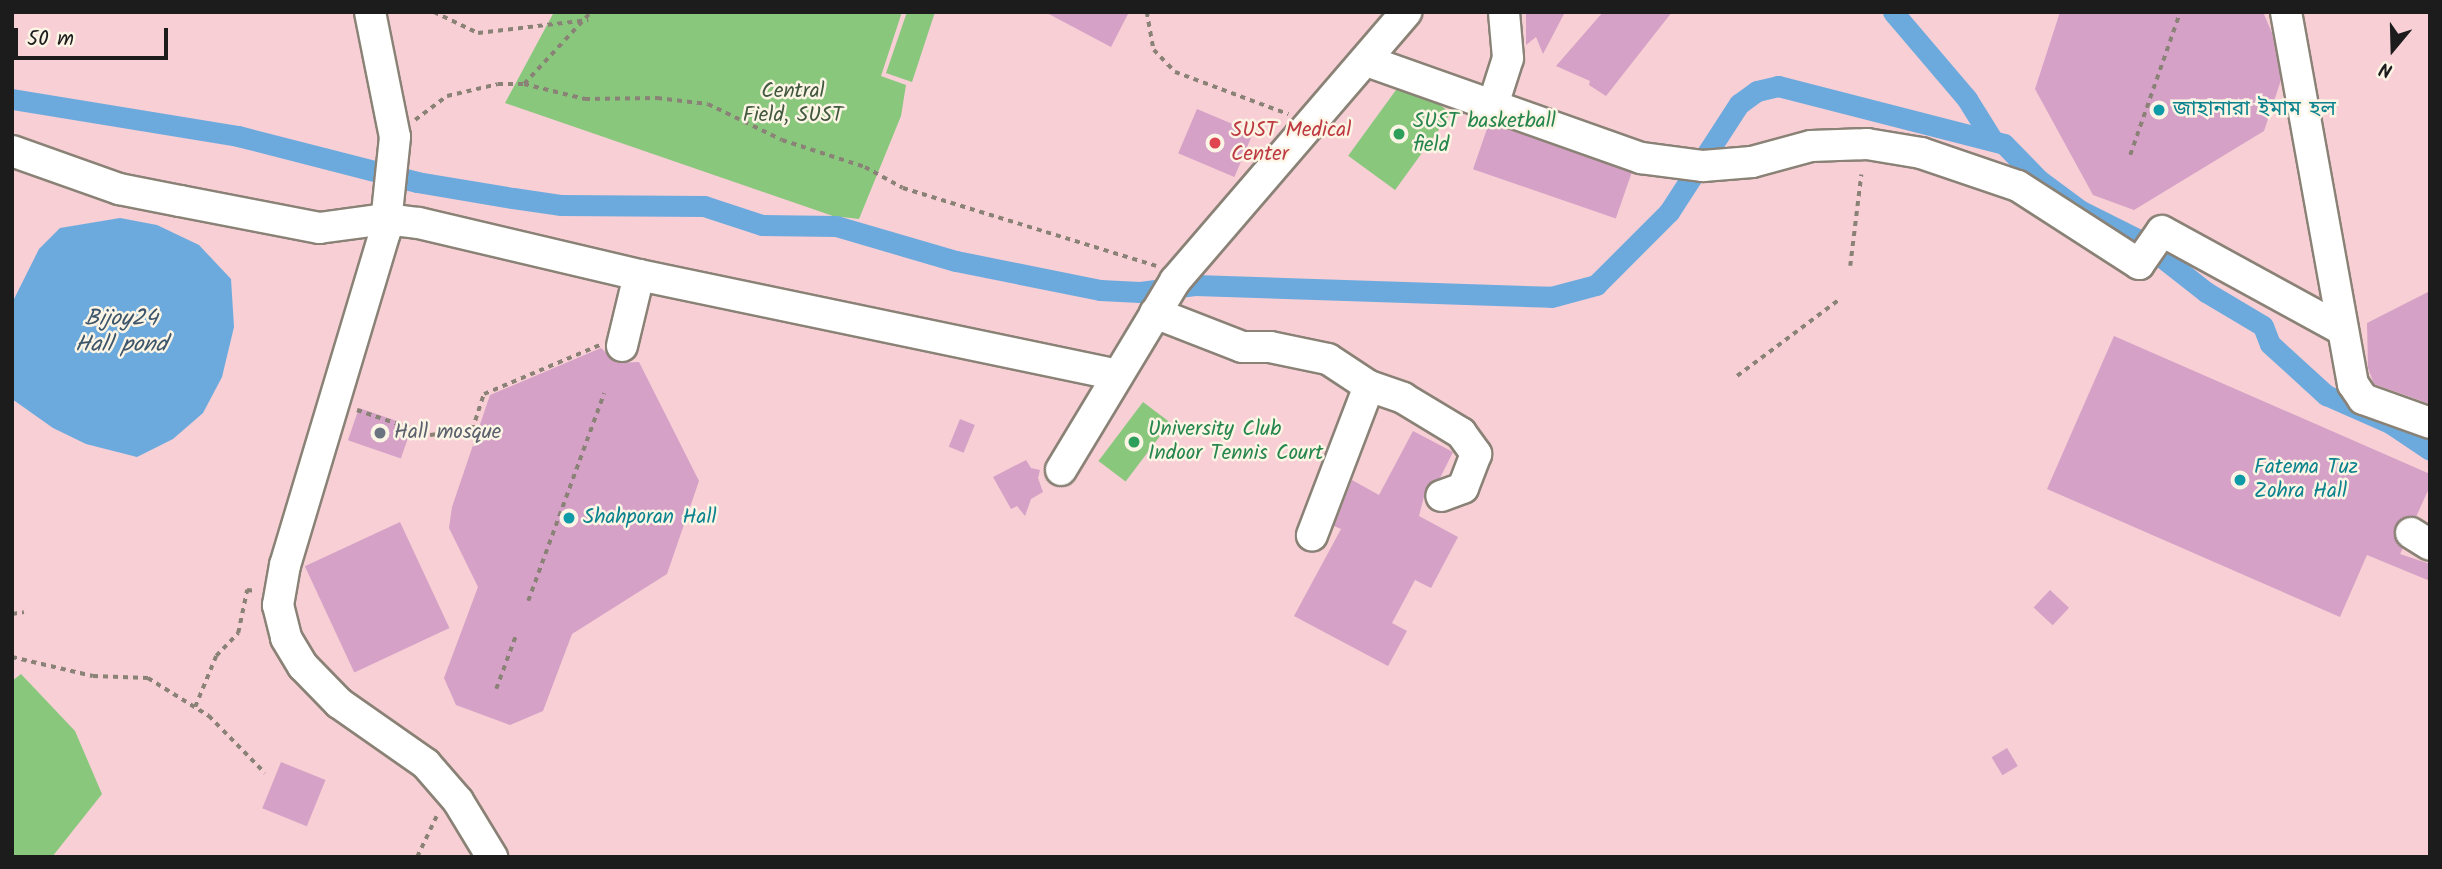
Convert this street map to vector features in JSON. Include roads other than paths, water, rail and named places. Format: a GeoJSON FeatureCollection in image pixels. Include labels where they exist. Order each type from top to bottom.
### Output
{"type":"FeatureCollection","features":[{"type":"Feature","properties":{"kind":"street"},"geometry":{"type":"LineString","coordinates":[[370,12],[394,137],[386,219],[281,585],[281,621],[303,666],[368,726],[426,764],[447,789],[492,857]]}},
{"type":"Feature","properties":{"kind":"street"},"geometry":{"type":"LineString","coordinates":[[1061,470],[1169,290],[1367,61],[1406,12]]}},
{"type":"Feature","properties":{"kind":"street"},"geometry":{"type":"LineString","coordinates":[[1493,105],[1508,58],[1504,12]]}},
{"type":"Feature","properties":{"kind":"street"},"geometry":{"type":"LineString","coordinates":[[2287,12],[2353,384],[2363,399],[2430,423]]}},
{"type":"Feature","properties":{"kind":"street"},"geometry":{"type":"LineString","coordinates":[[1367,61],[1642,158],[1703,166],[1752,162],[1811,146],[1867,144],[1922,153],[2018,186],[2139,264],[2162,231],[2343,330]]}},
{"type":"Feature","properties":{"kind":"street"},"geometry":{"type":"LineString","coordinates":[[12,150],[119,188],[318,228],[386,219],[1117,375]]}},
{"type":"Feature","properties":{"kind":"street"},"geometry":{"type":"LineString","coordinates":[[622,346],[639,275]]}},
{"type":"Feature","properties":{"kind":"street"},"geometry":{"type":"LineString","coordinates":[[1169,290],[1242,347],[1270,346],[1328,359],[1369,386],[1403,398],[1461,433],[1476,454],[1464,488],[1441,496]]}},
{"type":"Feature","properties":{"kind":"street"},"geometry":{"type":"LineString","coordinates":[[1312,535],[1369,386]]}},
{"type":"Feature","properties":{"kind":"water","name":"Bijoy24 Hall pond"},"geometry":{"type":"Polygon","coordinates":[[[120,218],[157,225],[199,245],[231,279],[234,327],[222,377],[203,413],[173,439],[137,457],[86,444],[53,428],[12,399],[12,303],[39,249],[60,228],[120,218]]]}},
{"type":"Feature","properties":{"kind":"waterway"},"geometry":{"type":"LineString","coordinates":[[1893,12],[1967,99],[1993,141]]}},
{"type":"Feature","properties":{"kind":"waterway"},"geometry":{"type":"LineString","coordinates":[[12,99],[238,136],[417,182],[513,198],[561,205],[704,206],[762,225],[836,226],[956,261],[1100,290],[1140,292],[1195,285],[1551,297],[1596,285],[1669,212],[1739,104],[1757,91],[1778,86],[2004,144],[2039,180],[2081,211],[2141,241],[2206,292],[2263,326],[2270,344],[2326,395],[2390,423],[2430,450]]}},
{"type":"Feature","properties":{"kind":"place","name":"জাহানারা ইমাম হল"},"geometry":{"type":"Point","coordinates":[2159,110]}},
{"type":"Feature","properties":{"kind":"place","name":"SUST basketball field"},"geometry":{"type":"Point","coordinates":[1399,134]}},
{"type":"Feature","properties":{"kind":"place","name":"SUST Medical Center"},"geometry":{"type":"Point","coordinates":[1215,143]}},
{"type":"Feature","properties":{"kind":"place","name":"Hall mosque"},"geometry":{"type":"Point","coordinates":[380,433]}},
{"type":"Feature","properties":{"kind":"place","name":"University Club Indoor Tennis Court"},"geometry":{"type":"Point","coordinates":[1134,442]}},
{"type":"Feature","properties":{"kind":"place","name":"Fatema Tuz Zohra Hall"},"geometry":{"type":"Point","coordinates":[2240,480]}},
{"type":"Feature","properties":{"kind":"place","name":"Shahporan Hall"},"geometry":{"type":"Point","coordinates":[569,518]}},
{"type":"Feature","properties":{"kind":"park label","name":"Central Field, SUST"},"geometry":{"type":"Point","coordinates":[793,104]}}]}
